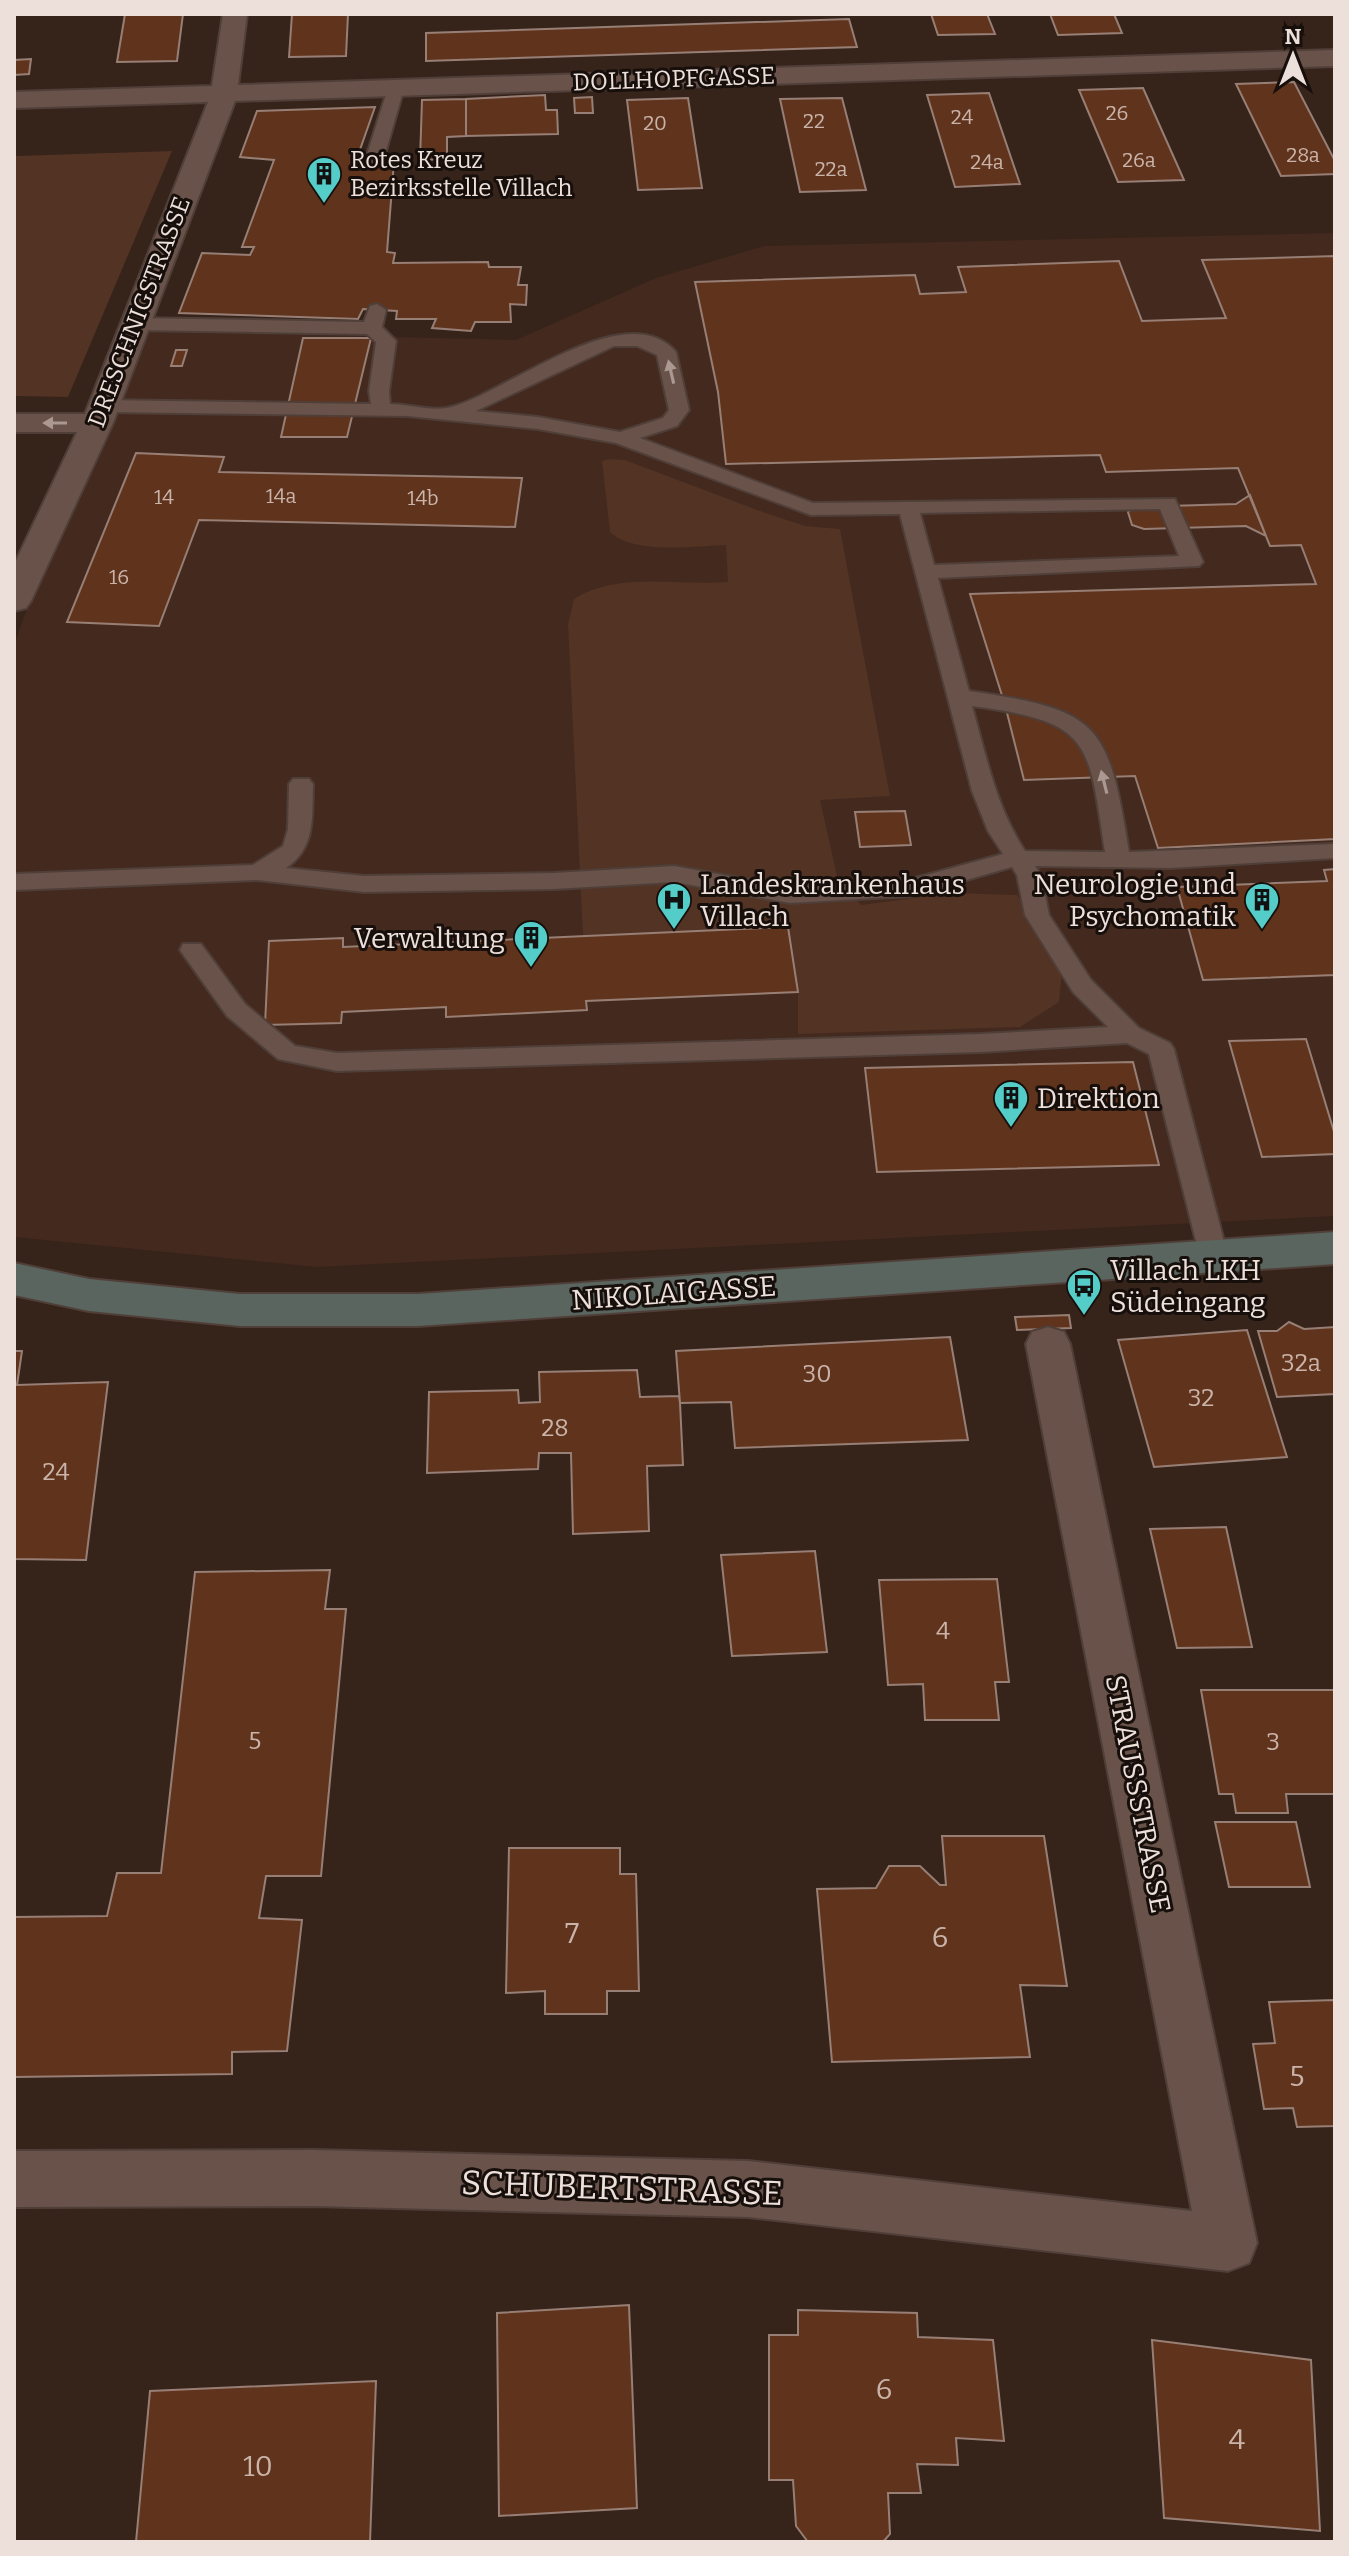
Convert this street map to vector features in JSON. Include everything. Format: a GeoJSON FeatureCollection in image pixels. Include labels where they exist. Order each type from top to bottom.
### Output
{"type":"FeatureCollection","features":[{"type":"Feature","properties":{"kind":"street","name":"DRESCHNIGSTRASSE"},"geometry":{"type":"LineString","coordinates":[[14,601],[100,415],[224,94],[235,14]]}},
{"type":"Feature","properties":{"kind":"street","name":"DOLLHOPFGASSE"},"geometry":{"type":"LineString","coordinates":[[14,100],[1335,58]]}},
{"type":"Feature","properties":{"kind":"street"},"geometry":{"type":"LineString","coordinates":[[14,423],[100,415]]}},
{"type":"Feature","properties":{"kind":"street","name":"NIKOLAIGASSE"},"geometry":{"type":"LineString","coordinates":[[14,1279],[89,1295],[240,1310],[418,1310],[1335,1248]]}},
{"type":"Feature","properties":{"kind":"street","name":"STRAUSSSTRASSE"},"geometry":{"type":"LineString","coordinates":[[1048,1344],[1228,2243]]}},
{"type":"Feature","properties":{"kind":"street","name":"SCHUBERTSTRASSE"},"geometry":{"type":"LineString","coordinates":[[14,2179],[314,2178],[748,2189],[1228,2243]]}},
{"type":"Feature","properties":{"kind":"lane"},"geometry":{"type":"LineString","coordinates":[[374,161],[396,88]]}},
{"type":"Feature","properties":{"kind":"lane"},"geometry":{"type":"LineString","coordinates":[[135,324],[374,319],[386,341],[379,391],[381,410]]}},
{"type":"Feature","properties":{"kind":"lane"},"geometry":{"type":"LineString","coordinates":[[453,414],[611,340],[640,340],[666,352],[679,410],[670,422],[621,438]]}},
{"type":"Feature","properties":{"kind":"lane"},"geometry":{"type":"LineString","coordinates":[[100,415],[381,410],[551,425],[621,438],[811,509],[909,510],[1168,503],[1192,562],[927,572]]}},
{"type":"Feature","properties":{"kind":"lane"},"geometry":{"type":"LineString","coordinates":[[909,510],[984,791],[1000,831],[1029,875],[1037,915],[1082,986],[1130,1034],[1161,1049],[1214,1257]]}},
{"type":"Feature","properties":{"kind":"lane"},"geometry":{"type":"LineString","coordinates":[[960,697],[1052,715],[1089,739],[1104,777],[1118,858]]}},
{"type":"Feature","properties":{"kind":"lane"},"geometry":{"type":"LineString","coordinates":[[257,872],[293,853],[298,840],[301,784]]}},
{"type":"Feature","properties":{"kind":"lane"},"geometry":{"type":"LineString","coordinates":[[14,882],[257,872],[364,884],[554,881],[674,874],[790,895],[910,888],[980,866],[1018,858],[1171,860],[1335,851]]}},
{"type":"Feature","properties":{"kind":"lane"},"geometry":{"type":"LineString","coordinates":[[192,950],[236,1010],[287,1053],[337,1062],[967,1044],[1130,1034]]}},
{"type":"Feature","properties":{"kind":"shaded area"},"geometry":{"type":"Polygon","coordinates":[[[172,151],[68,397],[14,396],[14,156],[172,151]]]}},
{"type":"Feature","properties":{"kind":"shaded area","name":"Landeskrankenhaus Villach"},"geometry":{"type":"Polygon","coordinates":[[[1335,233],[1335,1216],[316,1267],[14,1237],[14,646],[79,456],[132,331],[516,340],[656,278],[764,246],[1335,233]]]}},
{"type":"Feature","properties":{"kind":"shaded area"},"geometry":{"type":"Polygon","coordinates":[[[625,460],[805,526],[840,529],[890,796],[820,800],[838,880],[861,905],[952,893],[1017,895],[1062,972],[1059,1002],[1020,1027],[798,1034],[798,992],[788,927],[583,936],[568,624],[574,599],[591,590],[629,582],[728,582],[726,545],[649,546],[634,544],[610,532],[602,461],[625,460]]]}},
{"type":"Feature","properties":{"kind":"building"},"geometry":{"type":"Polygon","coordinates":[[[125,14],[183,14],[177,61],[117,62],[125,14]]]}},
{"type":"Feature","properties":{"kind":"building"},"geometry":{"type":"Polygon","coordinates":[[[292,14],[348,14],[346,56],[289,57],[292,14]]]}},
{"type":"Feature","properties":{"kind":"building"},"geometry":{"type":"Polygon","coordinates":[[[931,14],[987,14],[995,34],[938,35],[931,14]]]}},
{"type":"Feature","properties":{"kind":"building"},"geometry":{"type":"Polygon","coordinates":[[[1050,14],[1114,14],[1122,33],[1058,35],[1050,14]]]}},
{"type":"Feature","properties":{"kind":"building"},"geometry":{"type":"Polygon","coordinates":[[[849,19],[857,47],[426,61],[426,33],[849,19]]]}},
{"type":"Feature","properties":{"kind":"building"},"geometry":{"type":"Polygon","coordinates":[[[31,59],[29,74],[14,75],[14,60],[31,59]]]}},
{"type":"Feature","properties":{"kind":"building"},"geometry":{"type":"Polygon","coordinates":[[[1294,82],[1335,161],[1335,174],[1281,176],[1236,84],[1294,82]]]}},
{"type":"Feature","properties":{"kind":"building"},"geometry":{"type":"Polygon","coordinates":[[[1143,88],[1184,180],[1118,182],[1079,90],[1143,88]]]}},
{"type":"Feature","properties":{"kind":"building"},"geometry":{"type":"Polygon","coordinates":[[[989,93],[1020,184],[955,187],[927,95],[989,93]]]}},
{"type":"Feature","properties":{"kind":"building"},"geometry":{"type":"Polygon","coordinates":[[[545,95],[546,110],[557,110],[558,134],[466,136],[466,99],[545,95]]]}},
{"type":"Feature","properties":{"kind":"building"},"geometry":{"type":"Polygon","coordinates":[[[592,97],[593,113],[575,113],[574,98],[592,97]]]}},
{"type":"Feature","properties":{"kind":"building"},"geometry":{"type":"Polygon","coordinates":[[[688,98],[702,188],[638,190],[627,100],[688,98]]]}},
{"type":"Feature","properties":{"kind":"building"},"geometry":{"type":"Polygon","coordinates":[[[842,98],[866,190],[800,192],[780,99],[842,98]]]}},
{"type":"Feature","properties":{"kind":"building"},"geometry":{"type":"Polygon","coordinates":[[[466,99],[466,136],[447,137],[447,159],[420,160],[422,100],[466,99]]]}},
{"type":"Feature","properties":{"kind":"building","name":"Rotes Kreuz Bezirksstelle Villach"},"geometry":{"type":"Polygon","coordinates":[[[375,107],[356,161],[394,162],[387,252],[395,253],[393,263],[488,262],[489,267],[521,267],[518,285],[527,285],[526,305],[510,304],[511,322],[475,322],[471,331],[432,328],[436,319],[396,319],[397,311],[363,309],[358,319],[179,313],[202,253],[250,255],[254,247],[242,247],[274,160],[240,157],[257,111],[375,107]]]}},
{"type":"Feature","properties":{"kind":"building"},"geometry":{"type":"Polygon","coordinates":[[[1335,256],[1335,839],[1158,848],[1135,776],[1024,780],[1005,705],[970,594],[1316,584],[1301,545],[1270,546],[1238,468],[1106,472],[1100,455],[726,464],[718,392],[695,282],[915,275],[920,294],[966,292],[958,267],[1119,261],[1142,321],[1226,318],[1202,260],[1335,256]]]}},
{"type":"Feature","properties":{"kind":"building"},"geometry":{"type":"Polygon","coordinates":[[[303,338],[371,338],[347,437],[281,437],[303,338]]]}},
{"type":"Feature","properties":{"kind":"building"},"geometry":{"type":"Polygon","coordinates":[[[176,350],[187,350],[182,366],[171,366],[176,350]]]}},
{"type":"Feature","properties":{"kind":"building"},"geometry":{"type":"Polygon","coordinates":[[[136,453],[224,457],[219,472],[522,478],[515,527],[199,520],[159,626],[67,622],[136,453]]]}},
{"type":"Feature","properties":{"kind":"building"},"geometry":{"type":"Polygon","coordinates":[[[1250,495],[1266,536],[1246,526],[1144,529],[1132,525],[1128,512],[1134,507],[1236,504],[1250,495]]]}},
{"type":"Feature","properties":{"kind":"building"},"geometry":{"type":"Polygon","coordinates":[[[905,811],[911,845],[860,847],[855,812],[905,811]]]}},
{"type":"Feature","properties":{"kind":"building","name":"Neurologie und Psychomatik"},"geometry":{"type":"Polygon","coordinates":[[[1335,869],[1335,975],[1203,980],[1177,887],[1327,881],[1324,870],[1335,869]]]}},
{"type":"Feature","properties":{"kind":"building","name":"Verwaltung"},"geometry":{"type":"Polygon","coordinates":[[[788,927],[798,992],[586,1001],[587,1010],[446,1017],[446,1007],[342,1012],[341,1023],[265,1025],[269,941],[343,938],[343,947],[788,927]]]}},
{"type":"Feature","properties":{"kind":"building"},"geometry":{"type":"Polygon","coordinates":[[[1306,1039],[1335,1135],[1335,1154],[1262,1157],[1229,1041],[1306,1039]]]}},
{"type":"Feature","properties":{"kind":"building","name":"Direktion"},"geometry":{"type":"Polygon","coordinates":[[[1133,1062],[1159,1165],[877,1172],[865,1068],[1133,1062]]]}},
{"type":"Feature","properties":{"kind":"building"},"geometry":{"type":"Polygon","coordinates":[[[1069,1315],[1071,1328],[1017,1330],[1015,1317],[1069,1315]]]}},
{"type":"Feature","properties":{"kind":"building"},"geometry":{"type":"Polygon","coordinates":[[[1289,1322],[1304,1329],[1335,1327],[1335,1394],[1277,1397],[1258,1331],[1277,1331],[1289,1322]]]}},
{"type":"Feature","properties":{"kind":"building"},"geometry":{"type":"Polygon","coordinates":[[[1247,1330],[1287,1457],[1154,1467],[1118,1340],[1247,1330]]]}},
{"type":"Feature","properties":{"kind":"building"},"geometry":{"type":"Polygon","coordinates":[[[950,1337],[968,1440],[735,1448],[731,1402],[680,1403],[676,1351],[950,1337]]]}},
{"type":"Feature","properties":{"kind":"building"},"geometry":{"type":"Polygon","coordinates":[[[14,1351],[22,1351],[17,1385],[108,1382],[86,1560],[14,1559],[14,1351]]]}},
{"type":"Feature","properties":{"kind":"building"},"geometry":{"type":"Polygon","coordinates":[[[637,1370],[640,1397],[679,1396],[680,1403],[683,1465],[647,1466],[649,1531],[573,1534],[571,1453],[539,1453],[538,1469],[427,1473],[429,1392],[518,1390],[519,1403],[540,1402],[539,1372],[637,1370]]]}},
{"type":"Feature","properties":{"kind":"building"},"geometry":{"type":"Polygon","coordinates":[[[1226,1527],[1252,1647],[1177,1648],[1150,1529],[1226,1527]]]}},
{"type":"Feature","properties":{"kind":"building"},"geometry":{"type":"Polygon","coordinates":[[[815,1551],[827,1652],[732,1656],[721,1555],[815,1551]]]}},
{"type":"Feature","properties":{"kind":"building"},"geometry":{"type":"Polygon","coordinates":[[[330,1570],[325,1609],[346,1609],[321,1876],[266,1876],[259,1918],[302,1920],[287,2051],[232,2052],[232,2074],[14,2077],[14,1917],[107,1916],[117,1873],[161,1873],[195,1572],[330,1570]]]}},
{"type":"Feature","properties":{"kind":"building"},"geometry":{"type":"Polygon","coordinates":[[[997,1579],[1009,1682],[995,1682],[999,1720],[925,1720],[923,1684],[888,1685],[879,1580],[997,1579]]]}},
{"type":"Feature","properties":{"kind":"building"},"geometry":{"type":"Polygon","coordinates":[[[1201,1690],[1335,1690],[1335,1794],[1286,1794],[1288,1813],[1236,1813],[1233,1794],[1219,1794],[1201,1690]]]}},
{"type":"Feature","properties":{"kind":"building"},"geometry":{"type":"Polygon","coordinates":[[[1215,1822],[1296,1822],[1310,1887],[1229,1887],[1215,1822]]]}},
{"type":"Feature","properties":{"kind":"building"},"geometry":{"type":"Polygon","coordinates":[[[942,1836],[1044,1836],[1067,1986],[1020,1985],[1030,2057],[832,2062],[817,1889],[876,1888],[889,1866],[920,1866],[940,1885],[946,1885],[942,1836]]]}},
{"type":"Feature","properties":{"kind":"building"},"geometry":{"type":"Polygon","coordinates":[[[509,1848],[620,1848],[620,1874],[636,1874],[639,1991],[607,1991],[607,2014],[545,2014],[545,1991],[506,1993],[509,1848]]]}},
{"type":"Feature","properties":{"kind":"building"},"geometry":{"type":"Polygon","coordinates":[[[1335,2000],[1335,2126],[1297,2127],[1293,2108],[1264,2109],[1253,2044],[1275,2043],[1269,2002],[1335,2000]]]}},
{"type":"Feature","properties":{"kind":"building"},"geometry":{"type":"Polygon","coordinates":[[[629,2305],[637,2508],[499,2516],[497,2313],[629,2305]]]}},
{"type":"Feature","properties":{"kind":"building"},"geometry":{"type":"Polygon","coordinates":[[[798,2310],[917,2313],[918,2337],[993,2340],[1004,2441],[956,2438],[958,2465],[917,2464],[921,2493],[888,2493],[890,2534],[883,2542],[808,2542],[796,2526],[793,2480],[769,2480],[769,2335],[798,2335],[798,2310]]]}},
{"type":"Feature","properties":{"kind":"building"},"geometry":{"type":"Polygon","coordinates":[[[1152,2340],[1311,2360],[1320,2531],[1164,2518],[1152,2340]]]}},
{"type":"Feature","properties":{"kind":"building"},"geometry":{"type":"Polygon","coordinates":[[[376,2381],[370,2542],[136,2542],[150,2391],[376,2381]]]}},
{"type":"Feature","properties":{"kind":"place","name":"Rotes Kreuz Bezirksstelle Villach"},"geometry":{"type":"Point","coordinates":[324,205]}},
{"type":"Feature","properties":{"kind":"place","name":"Landeskrankenhaus Villach"},"geometry":{"type":"Point","coordinates":[674,931]}},
{"type":"Feature","properties":{"kind":"place","name":"Neurologie und Psychomatik"},"geometry":{"type":"Point","coordinates":[1262,931]}},
{"type":"Feature","properties":{"kind":"place","name":"Verwaltung"},"geometry":{"type":"Point","coordinates":[531,969]}},
{"type":"Feature","properties":{"kind":"place","name":"Direktion"},"geometry":{"type":"Point","coordinates":[1011,1129]}},
{"type":"Feature","properties":{"kind":"place","name":"Villach LKH Südeingang"},"geometry":{"type":"Point","coordinates":[1084,1317]}}]}
